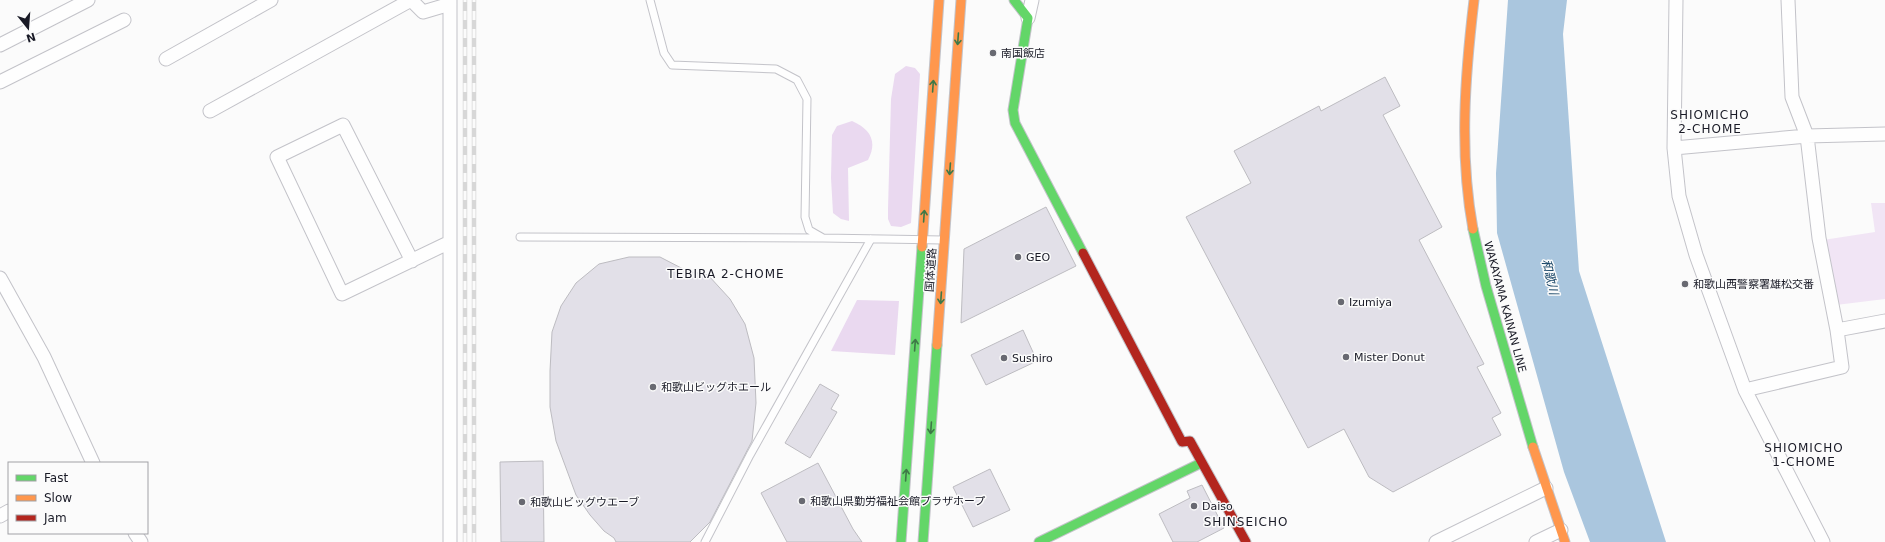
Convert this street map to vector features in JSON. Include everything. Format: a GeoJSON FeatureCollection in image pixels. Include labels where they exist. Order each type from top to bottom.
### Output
{"type":"FeatureCollection","features":[{"type":"Feature","properties":{"kind":"street"},"geometry":{"type":"LineString","coordinates":[[0,45],[88,0]]}},
{"type":"Feature","properties":{"kind":"street"},"geometry":{"type":"LineString","coordinates":[[166,59],[271,0]]}},
{"type":"Feature","properties":{"kind":"street"},"geometry":{"type":"LineString","coordinates":[[210,111],[411,0],[423,12],[450,2],[450,542]]}},
{"type":"Feature","properties":{"kind":"street","name":"国体道路"},"geometry":{"type":"LineString","coordinates":[[901,542],[939,0]]}},
{"type":"Feature","properties":{"kind":"street","name":"国体道路"},"geometry":{"type":"LineString","coordinates":[[923,542],[961,0]]}},
{"type":"Feature","properties":{"kind":"street"},"geometry":{"type":"LineString","coordinates":[[1014,0],[1028,18]]}},
{"type":"Feature","properties":{"kind":"street"},"geometry":{"type":"LineString","coordinates":[[1032,0],[1013,110],[1015,123],[1144,374],[1182,442],[1190,441],[1246,542]]}},
{"type":"Feature","properties":{"kind":"street","name":"WAKAYAMA KAINAN LINE"},"geometry":{"type":"LineString","coordinates":[[1474,0],[1467,52],[1465,141],[1470,219],[1478,263],[1546,488],[1563,536]]}},
{"type":"Feature","properties":{"kind":"street"},"geometry":{"type":"LineString","coordinates":[[1676,0],[1674,148],[1679,196],[1696,255],[1745,390],[1823,542]]}},
{"type":"Feature","properties":{"kind":"street"},"geometry":{"type":"LineString","coordinates":[[1745,390],[1842,367],[1837,330],[1819,238],[1807,136],[1792,97],[1788,0]]}},
{"type":"Feature","properties":{"kind":"street"},"geometry":{"type":"LineString","coordinates":[[0,82],[124,20]]}},
{"type":"Feature","properties":{"kind":"street"},"geometry":{"type":"LineString","coordinates":[[412,261],[343,125],[277,157],[342,294],[412,261],[450,242]]}},
{"type":"Feature","properties":{"kind":"street"},"geometry":{"type":"LineString","coordinates":[[1674,148],[1807,136],[1885,134]]}},
{"type":"Feature","properties":{"kind":"street"},"geometry":{"type":"LineString","coordinates":[[0,278],[44,357],[92,462]]}},
{"type":"Feature","properties":{"kind":"street"},"geometry":{"type":"LineString","coordinates":[[1837,330],[1885,321]]}},
{"type":"Feature","properties":{"kind":"street"},"geometry":{"type":"LineString","coordinates":[[1039,542],[1201,463]]}},
{"type":"Feature","properties":{"kind":"street"},"geometry":{"type":"LineString","coordinates":[[1436,542],[1546,488]]}},
{"type":"Feature","properties":{"kind":"street"},"geometry":{"type":"LineString","coordinates":[[1536,542],[1563,536]]}},
{"type":"Feature","properties":{"kind":"lane"},"geometry":{"type":"LineString","coordinates":[[650,0],[664,53],[672,65],[776,69],[797,80],[808,99],[805,217],[809,230],[823,238]]}},
{"type":"Feature","properties":{"kind":"lane"},"geometry":{"type":"LineString","coordinates":[[520,237],[945,240]]}},
{"type":"Feature","properties":{"kind":"lane"},"geometry":{"type":"LineString","coordinates":[[705,542],[750,455],[871,239]]}},
{"type":"Feature","properties":{"kind":"shaded area"},"geometry":{"type":"Polygon","coordinates":[[[906,66],[915,68],[920,74],[911,223],[901,227],[891,226],[888,219],[891,99],[895,74],[906,66]]]}},
{"type":"Feature","properties":{"kind":"shaded area"},"geometry":{"type":"Polygon","coordinates":[[[852,121],[868,132],[872,141],[872,147],[868,160],[848,168],[849,221],[841,219],[833,213],[831,178],[832,135],[837,126],[852,121]]]}},
{"type":"Feature","properties":{"kind":"shaded area"},"geometry":{"type":"Polygon","coordinates":[[[1871,203],[1885,203],[1885,299],[1836,305],[1823,240],[1875,232],[1871,203]]]}},
{"type":"Feature","properties":{"kind":"shaded area"},"geometry":{"type":"Polygon","coordinates":[[[857,300],[899,301],[895,355],[831,351],[857,300]]]}},
{"type":"Feature","properties":{"kind":"water","name":"和歌川"},"geometry":{"type":"Polygon","coordinates":[[[1508,0],[1567,0],[1563,34],[1579,271],[1666,542],[1590,542],[1564,472],[1497,233],[1496,173],[1508,0]]]}},
{"type":"Feature","properties":{"kind":"building","name":"Izumiya"},"geometry":{"type":"Polygon","coordinates":[[[1385,77],[1400,106],[1383,115],[1442,227],[1419,240],[1484,364],[1477,367],[1501,413],[1492,418],[1501,435],[1393,492],[1369,477],[1344,429],[1308,448],[1186,217],[1251,183],[1234,151],[1319,106],[1321,111],[1385,77]]]}},
{"type":"Feature","properties":{"kind":"building","name":"GEO"},"geometry":{"type":"Polygon","coordinates":[[[1046,207],[1076,266],[961,323],[964,249],[1046,207]]]}},
{"type":"Feature","properties":{"kind":"building","name":"和歌山ビッグホエール"},"geometry":{"type":"Polygon","coordinates":[[[629,257],[660,257],[687,271],[708,275],[730,299],[745,324],[754,358],[756,403],[752,441],[710,522],[690,542],[616,542],[614,538],[604,531],[590,515],[576,495],[556,441],[550,407],[550,371],[552,332],[561,306],[576,283],[599,264],[629,257]]]}},
{"type":"Feature","properties":{"kind":"building","name":"Sushiro"},"geometry":{"type":"Polygon","coordinates":[[[1023,330],[1037,361],[986,385],[971,355],[1023,330]]]}},
{"type":"Feature","properties":{"kind":"building"},"geometry":{"type":"Polygon","coordinates":[[[820,384],[839,395],[831,409],[837,412],[810,458],[785,443],[820,384]]]}},
{"type":"Feature","properties":{"kind":"building","name":"和歌山ビッグウエーブ"},"geometry":{"type":"Polygon","coordinates":[[[543,461],[544,542],[501,542],[500,462],[543,461]]]}},
{"type":"Feature","properties":{"kind":"building","name":"和歌山県勤労福祉会館プラザホープ"},"geometry":{"type":"Polygon","coordinates":[[[818,463],[853,529],[862,542],[787,542],[761,493],[818,463]]]}},
{"type":"Feature","properties":{"kind":"building"},"geometry":{"type":"Polygon","coordinates":[[[990,469],[1010,510],[973,527],[953,487],[990,469]]]}},
{"type":"Feature","properties":{"kind":"building","name":"Daiso"},"geometry":{"type":"Polygon","coordinates":[[[1202,485],[1224,528],[1197,542],[1173,542],[1159,514],[1190,498],[1187,491],[1202,485]]]}},
{"type":"Feature","properties":{"kind":"railway"},"geometry":{"type":"LineString","coordinates":[[465,0],[465,542]]}},
{"type":"Feature","properties":{"kind":"railway"},"geometry":{"type":"LineString","coordinates":[[474,0],[474,542]]}},
{"type":"Feature","properties":{"kind":"traffic: fast"},"geometry":{"type":"LineString","coordinates":[[1014,0],[1028,18],[1013,110],[1015,123],[1083,253]]}},
{"type":"Feature","properties":{"kind":"traffic: fast"},"geometry":{"type":"LineString","coordinates":[[1473,229],[1486,286],[1533,447]]}},
{"type":"Feature","properties":{"kind":"traffic: fast"},"geometry":{"type":"LineString","coordinates":[[901,542],[922,247]]}},
{"type":"Feature","properties":{"kind":"traffic: fast"},"geometry":{"type":"LineString","coordinates":[[923,542],[937,345]]}},
{"type":"Feature","properties":{"kind":"traffic: fast"},"geometry":{"type":"LineString","coordinates":[[1039,542],[1201,463]]}},
{"type":"Feature","properties":{"kind":"traffic: slow"},"geometry":{"type":"LineString","coordinates":[[922,247],[939,0]]}},
{"type":"Feature","properties":{"kind":"traffic: slow"},"geometry":{"type":"LineString","coordinates":[[937,345],[961,0]]}},
{"type":"Feature","properties":{"kind":"traffic: slow"},"geometry":{"type":"LineString","coordinates":[[1473,229],[1466,172],[1465,114],[1468,57],[1474,0]]}},
{"type":"Feature","properties":{"kind":"traffic: slow"},"geometry":{"type":"LineString","coordinates":[[1533,447],[1565,542]]}},
{"type":"Feature","properties":{"kind":"traffic: jam"},"geometry":{"type":"LineString","coordinates":[[1083,253],[1182,442],[1190,441],[1246,542]]}},
{"type":"Feature","properties":{"kind":"place","name":"南国飯店"},"geometry":{"type":"Point","coordinates":[993,53]}},
{"type":"Feature","properties":{"kind":"place","name":"GEO"},"geometry":{"type":"Point","coordinates":[1018,257]}},
{"type":"Feature","properties":{"kind":"place","name":"和歌山西警察署雄松交番"},"geometry":{"type":"Point","coordinates":[1685,284]}},
{"type":"Feature","properties":{"kind":"place","name":"Izumiya"},"geometry":{"type":"Point","coordinates":[1341,302]}},
{"type":"Feature","properties":{"kind":"place","name":"Mister Donut"},"geometry":{"type":"Point","coordinates":[1346,357]}},
{"type":"Feature","properties":{"kind":"place","name":"Sushiro"},"geometry":{"type":"Point","coordinates":[1004,358]}},
{"type":"Feature","properties":{"kind":"place","name":"和歌山ビッグホエール"},"geometry":{"type":"Point","coordinates":[653,387]}},
{"type":"Feature","properties":{"kind":"place","name":"和歌山県勤労福祉会館プラザホープ"},"geometry":{"type":"Point","coordinates":[802,501]}},
{"type":"Feature","properties":{"kind":"place","name":"和歌山ビッグウエーブ"},"geometry":{"type":"Point","coordinates":[522,502]}},
{"type":"Feature","properties":{"kind":"place","name":"Daiso"},"geometry":{"type":"Point","coordinates":[1194,506]}},
{"type":"Feature","properties":{"kind":"district","name":"SHIOMICHO 2-CHOME"},"geometry":{"type":"Point","coordinates":[1710,122]}},
{"type":"Feature","properties":{"kind":"district","name":"TEBIRA 2-CHOME"},"geometry":{"type":"Point","coordinates":[726,274]}},
{"type":"Feature","properties":{"kind":"district","name":"SHIOMICHO 1-CHOME"},"geometry":{"type":"Point","coordinates":[1804,455]}},
{"type":"Feature","properties":{"kind":"district","name":"SHINSEICHO"},"geometry":{"type":"Point","coordinates":[1246,522]}}]}
